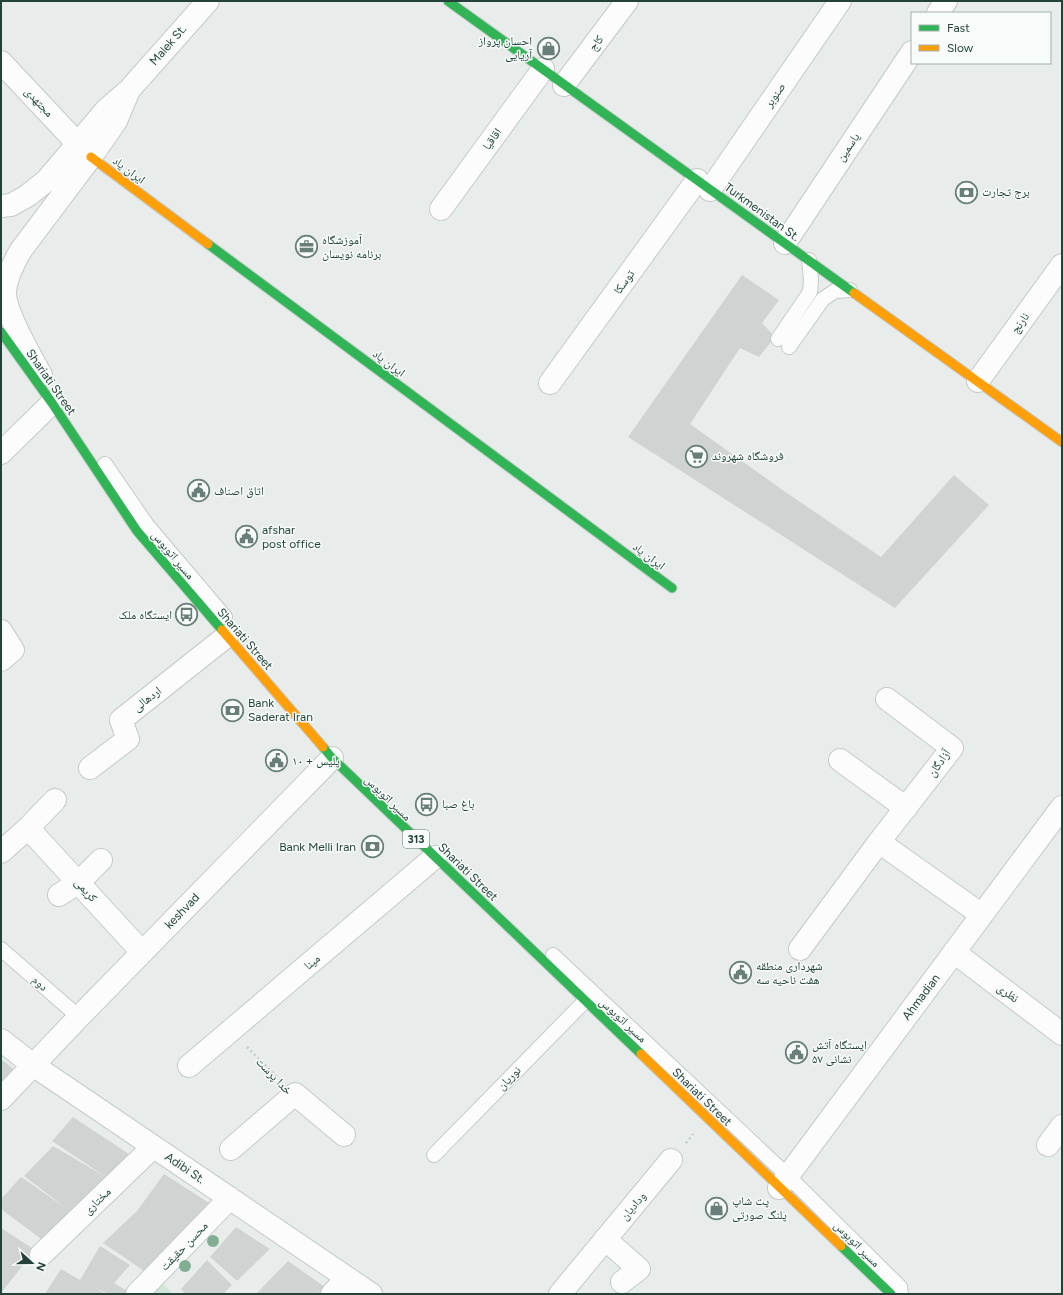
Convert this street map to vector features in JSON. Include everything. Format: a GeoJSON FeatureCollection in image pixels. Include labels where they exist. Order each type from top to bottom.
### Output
{"type":"FeatureCollection","features":[{"type":"Feature","properties":{"kind":"street","name":"Malek St."},"geometry":{"type":"LineString","coordinates":[[84,150],[116,121],[129,90],[208,1]]}},
{"type":"Feature","properties":{"kind":"street","name":"Turkmenistan St."},"geometry":{"type":"LineString","coordinates":[[448,1],[1062,442]]}},
{"type":"Feature","properties":{"kind":"street","name":"کاج"},"geometry":{"type":"LineString","coordinates":[[564,85],[628,1]]}},
{"type":"Feature","properties":{"kind":"street","name":"صنوبر"},"geometry":{"type":"LineString","coordinates":[[704,185],[840,1]]}},
{"type":"Feature","properties":{"kind":"street"},"geometry":{"type":"LineString","coordinates":[[939,12],[946,1]]}},
{"type":"Feature","properties":{"kind":"street","name":"یاسمین"},"geometry":{"type":"LineString","coordinates":[[785,243],[911,54]]}},
{"type":"Feature","properties":{"kind":"street","name":"مجتهدی"},"geometry":{"type":"LineString","coordinates":[[4,55],[84,150]]}},
{"type":"Feature","properties":{"kind":"street","name":"اقاقیا"},"geometry":{"type":"LineString","coordinates":[[441,209],[543,69]]}},
{"type":"Feature","properties":{"kind":"street"},"geometry":{"type":"LineString","coordinates":[[1,206],[11,205],[22,199],[84,150]]}},
{"type":"Feature","properties":{"kind":"street"},"geometry":{"type":"LineString","coordinates":[[83,449],[29,354],[6,303],[5,291],[12,265],[84,150]]}},
{"type":"Feature","properties":{"kind":"street","name":"ایران یاد"},"geometry":{"type":"LineString","coordinates":[[84,150],[672,588]]}},
{"type":"Feature","properties":{"kind":"street","name":"توسکا"},"geometry":{"type":"LineString","coordinates":[[550,383],[704,185]]}},
{"type":"Feature","properties":{"kind":"street","name":"نارنج"},"geometry":{"type":"LineString","coordinates":[[978,382],[1062,265]]}},
{"type":"Feature","properties":{"kind":"street","name":"Shariati Street"},"geometry":{"type":"LineString","coordinates":[[1,332],[83,449],[137,531],[332,758],[706,1118],[784,1182],[891,1294]]}},
{"type":"Feature","properties":{"kind":"street"},"geometry":{"type":"LineString","coordinates":[[1,453],[52,404]]}},
{"type":"Feature","properties":{"kind":"street"},"geometry":{"type":"LineString","coordinates":[[1,631],[13,650],[1,660]]}},
{"type":"Feature","properties":{"kind":"street","name":"اردهالی"},"geometry":{"type":"LineString","coordinates":[[90,768],[128,739],[121,720],[227,636]]}},
{"type":"Feature","properties":{"kind":"street","name":"آزادگان"},"geometry":{"type":"LineString","coordinates":[[800,949],[879,842],[952,748],[887,699]]}},
{"type":"Feature","properties":{"kind":"street","name":"keshvad"},"geometry":{"type":"LineString","coordinates":[[33,1065],[332,758]]}},
{"type":"Feature","properties":{"kind":"street"},"geometry":{"type":"LineString","coordinates":[[840,760],[906,808]]}},
{"type":"Feature","properties":{"kind":"street"},"geometry":{"type":"LineString","coordinates":[[1,852],[28,828],[55,800]]}},
{"type":"Feature","properties":{"kind":"street","name":"Ahmadian"},"geometry":{"type":"LineString","coordinates":[[784,1182],[1062,807]]}},
{"type":"Feature","properties":{"kind":"street","name":"کریمی"},"geometry":{"type":"LineString","coordinates":[[28,828],[142,952]]}},
{"type":"Feature","properties":{"kind":"street"},"geometry":{"type":"LineString","coordinates":[[879,842],[982,915]]}},
{"type":"Feature","properties":{"kind":"street","name":"مینا"},"geometry":{"type":"LineString","coordinates":[[190,1066],[435,857]]}},
{"type":"Feature","properties":{"kind":"street"},"geometry":{"type":"LineString","coordinates":[[59,895],[79,882],[101,860]]}},
{"type":"Feature","properties":{"kind":"street","name":"نظری"},"geometry":{"type":"LineString","coordinates":[[954,952],[1062,1034]]}},
{"type":"Feature","properties":{"kind":"street","name":"Adibi St."},"geometry":{"type":"LineString","coordinates":[[1,1040],[33,1065],[370,1294]]}},
{"type":"Feature","properties":{"kind":"street"},"geometry":{"type":"LineString","coordinates":[[1,1099],[33,1065]]}},
{"type":"Feature","properties":{"kind":"street"},"geometry":{"type":"LineString","coordinates":[[295,1094],[344,1134]]}},
{"type":"Feature","properties":{"kind":"street","name":"خدا پرست"},"geometry":{"type":"LineString","coordinates":[[231,1149],[295,1094]]}},
{"type":"Feature","properties":{"kind":"street"},"geometry":{"type":"LineString","coordinates":[[1048,1145],[1062,1126]]}},
{"type":"Feature","properties":{"kind":"street","name":"مختاری"},"geometry":{"type":"LineString","coordinates":[[41,1255],[153,1147]]}},
{"type":"Feature","properties":{"kind":"street","name":"ودادیان"},"geometry":{"type":"LineString","coordinates":[[560,1294],[671,1160]]}},
{"type":"Feature","properties":{"kind":"street","name":"محسن حقیقت"},"geometry":{"type":"LineString","coordinates":[[137,1294],[230,1198]]}},
{"type":"Feature","properties":{"kind":"street"},"geometry":{"type":"LineString","coordinates":[[606,1239],[639,1269],[622,1282]]}},
{"type":"Feature","properties":{"kind":"street"},"geometry":{"type":"LineString","coordinates":[[332,1294],[347,1278]]}},
{"type":"Feature","properties":{"kind":"lane"},"geometry":{"type":"LineString","coordinates":[[809,260],[811,280],[810,292],[784,343],[824,299],[835,291],[850,290]]}},
{"type":"Feature","properties":{"kind":"lane","name":"مسیر اتوبوس"},"geometry":{"type":"LineString","coordinates":[[1,315],[147,525],[341,753],[512,916],[784,1182],[900,1287],[901,1294]]}},
{"type":"Feature","properties":{"kind":"lane","name":"دوم"},"geometry":{"type":"LineString","coordinates":[[1,949],[79,1017]]}},
{"type":"Feature","properties":{"kind":"lane","name":"نوریان"},"geometry":{"type":"LineString","coordinates":[[434,1155],[585,1001]]}},
{"type":"Feature","properties":{"kind":"path","name":"خدا پرست"},"geometry":{"type":"LineString","coordinates":[[230,1032],[295,1094]]}},
{"type":"Feature","properties":{"kind":"path"},"geometry":{"type":"LineString","coordinates":[[671,1160],[706,1118]]}},
{"type":"Feature","properties":{"kind":"green space"},"geometry":{"type":"Polygon","coordinates":[[[162,1283],[173,1294],[151,1294],[162,1283]]]}},
{"type":"Feature","properties":{"kind":"building","name":"فروشگاه شهروند"},"geometry":{"type":"Polygon","coordinates":[[[742,275],[779,300],[762,323],[775,337],[759,357],[740,348],[690,424],[784,491],[881,557],[954,475],[989,505],[895,608],[628,437],[742,275]]]}},
{"type":"Feature","properties":{"kind":"building"},"geometry":{"type":"Polygon","coordinates":[[[1,1059],[20,1074],[1,1093],[1,1059]]]}},
{"type":"Feature","properties":{"kind":"building"},"geometry":{"type":"Polygon","coordinates":[[[73,1117],[135,1158],[48,1244],[1,1209],[1,1199],[21,1177],[66,1208],[24,1176],[53,1146],[106,1177],[52,1141],[73,1117]]]}},
{"type":"Feature","properties":{"kind":"building"},"geometry":{"type":"Polygon","coordinates":[[[164,1174],[211,1204],[150,1275],[103,1243],[137,1211],[164,1174]]]}},
{"type":"Feature","properties":{"kind":"building"},"geometry":{"type":"Polygon","coordinates":[[[236,1227],[270,1249],[237,1281],[210,1257],[236,1227]]]}},
{"type":"Feature","properties":{"kind":"building"},"geometry":{"type":"Polygon","coordinates":[[[1,1228],[35,1250],[1,1293],[1,1228]]]}},
{"type":"Feature","properties":{"kind":"building"},"geometry":{"type":"Polygon","coordinates":[[[100,1246],[130,1265],[114,1283],[129,1292],[128,1294],[108,1294],[94,1287],[106,1294],[45,1294],[61,1269],[80,1280],[100,1246]]]}},
{"type":"Feature","properties":{"kind":"building"},"geometry":{"type":"Polygon","coordinates":[[[207,1260],[232,1285],[223,1294],[185,1294],[181,1289],[207,1260]]]}},
{"type":"Feature","properties":{"kind":"building"},"geometry":{"type":"Polygon","coordinates":[[[288,1261],[325,1287],[318,1294],[256,1294],[288,1261]]]}},
{"type":"Feature","properties":{"kind":"traffic: fast"},"geometry":{"type":"LineString","coordinates":[[448,1],[854,293]]}},
{"type":"Feature","properties":{"kind":"traffic: fast"},"geometry":{"type":"LineString","coordinates":[[208,244],[672,588]]}},
{"type":"Feature","properties":{"kind":"traffic: fast"},"geometry":{"type":"LineString","coordinates":[[1,332],[52,403],[137,531],[222,630]]}},
{"type":"Feature","properties":{"kind":"traffic: fast"},"geometry":{"type":"LineString","coordinates":[[323,747],[332,758],[641,1054]]}},
{"type":"Feature","properties":{"kind":"traffic: fast"},"geometry":{"type":"LineString","coordinates":[[841,1246],[891,1294]]}},
{"type":"Feature","properties":{"kind":"traffic: slow"},"geometry":{"type":"LineString","coordinates":[[91,157],[208,244]]}},
{"type":"Feature","properties":{"kind":"traffic: slow"},"geometry":{"type":"LineString","coordinates":[[854,293],[1062,442]]}},
{"type":"Feature","properties":{"kind":"traffic: slow"},"geometry":{"type":"LineString","coordinates":[[222,630],[323,747]]}},
{"type":"Feature","properties":{"kind":"traffic: slow"},"geometry":{"type":"LineString","coordinates":[[641,1054],[841,1246]]}},
{"type":"Feature","properties":{"kind":"place","name":"احسان پرواز آریایی"},"geometry":{"type":"Point","coordinates":[548,48]}},
{"type":"Feature","properties":{"kind":"place","name":"برج تجارت"},"geometry":{"type":"Point","coordinates":[967,192]}},
{"type":"Feature","properties":{"kind":"place","name":"آموزشگاه برنامه نویسان"},"geometry":{"type":"Point","coordinates":[307,247]}},
{"type":"Feature","properties":{"kind":"place","name":"فروشگاه شهروند"},"geometry":{"type":"Point","coordinates":[696,456]}},
{"type":"Feature","properties":{"kind":"place","name":"اتاق اصناف"},"geometry":{"type":"Point","coordinates":[199,491]}},
{"type":"Feature","properties":{"kind":"place","name":"afshar post office"},"geometry":{"type":"Point","coordinates":[247,537]}},
{"type":"Feature","properties":{"kind":"place","name":"ایستگاه ملک"},"geometry":{"type":"Point","coordinates":[187,615]}},
{"type":"Feature","properties":{"kind":"place","name":"Bank Saderat Iran"},"geometry":{"type":"Point","coordinates":[233,710]}},
{"type":"Feature","properties":{"kind":"place","name":"پلیس + ۱۰"},"geometry":{"type":"Point","coordinates":[277,761]}},
{"type":"Feature","properties":{"kind":"place","name":"باغ صبا"},"geometry":{"type":"Point","coordinates":[427,804]}},
{"type":"Feature","properties":{"kind":"place","name":"Bank Melli Iran"},"geometry":{"type":"Point","coordinates":[372,847]}},
{"type":"Feature","properties":{"kind":"place","name":"شهرداری منطقه هفت ناحیه سه"},"geometry":{"type":"Point","coordinates":[741,973]}},
{"type":"Feature","properties":{"kind":"place","name":"ایستگاه آتش نشانی ۵۷"},"geometry":{"type":"Point","coordinates":[797,1052]}},
{"type":"Feature","properties":{"kind":"place","name":"پت شاپ پلنگ صورتی"},"geometry":{"type":"Point","coordinates":[717,1208]}}]}
